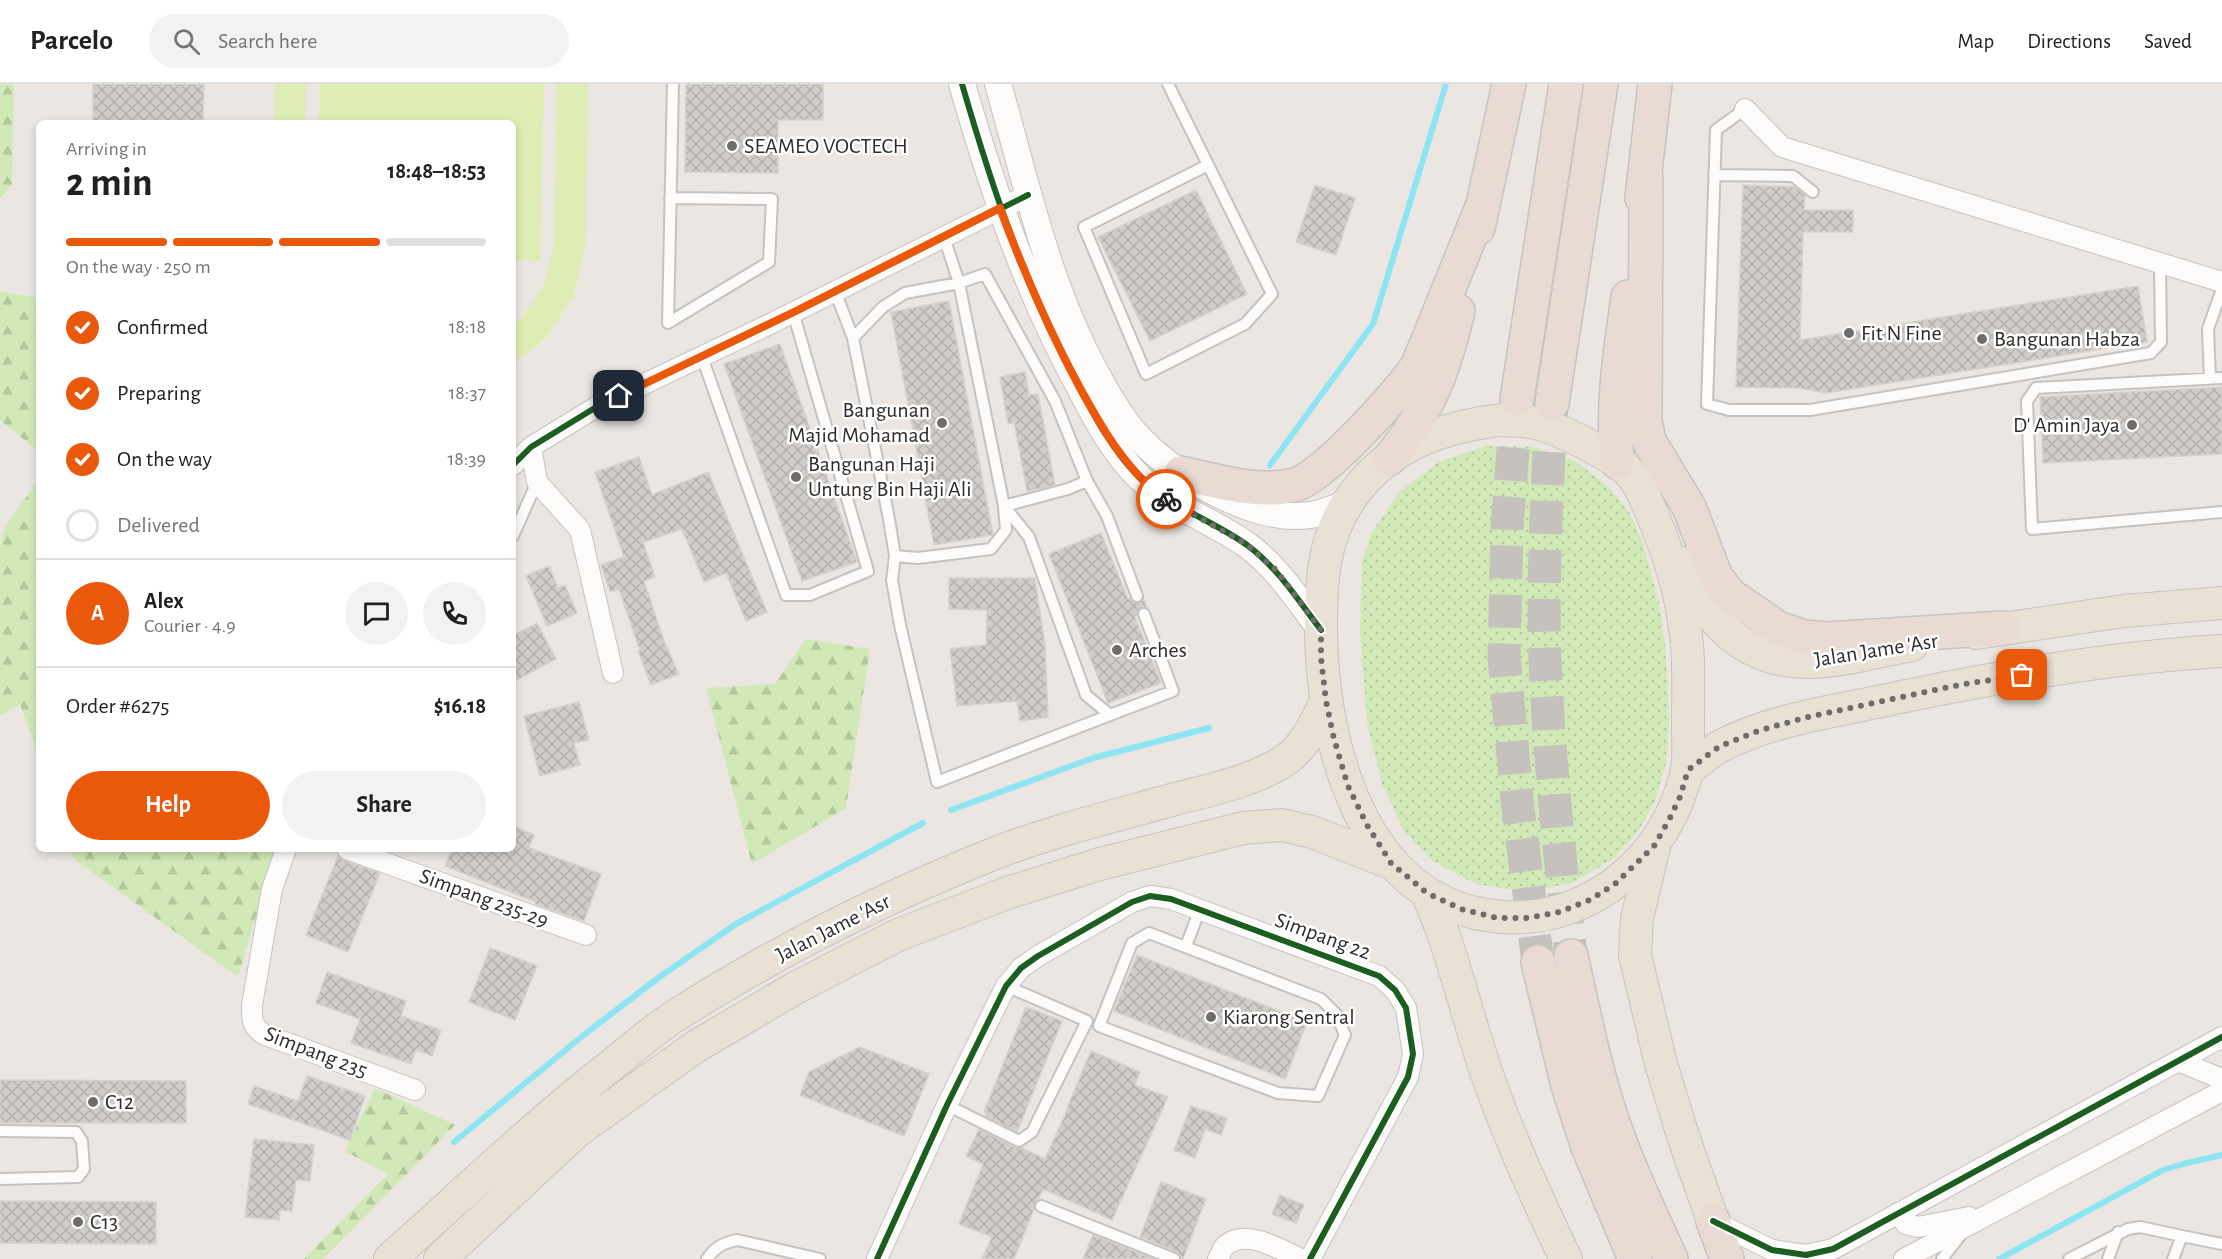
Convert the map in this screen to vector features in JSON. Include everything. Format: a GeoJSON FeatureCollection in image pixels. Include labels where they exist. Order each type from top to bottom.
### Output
{"type":"FeatureCollection","features":[{"type":"Feature","properties":{"kind":"highway"},"geometry":{"type":"LineString","coordinates":[[1389,459],[1410,433],[1431,398],[1447,357],[1509,84]]}},
{"type":"Feature","properties":{"kind":"highway"},"geometry":{"type":"LineString","coordinates":[[1517,399],[1566,84]]}},
{"type":"Feature","properties":{"kind":"highway"},"geometry":{"type":"LineString","coordinates":[[1552,403],[1601,84]]}},
{"type":"Feature","properties":{"kind":"highway"},"geometry":{"type":"LineString","coordinates":[[1624,467],[1614,427],[1615,383],[1646,177],[1655,84]]}},
{"type":"Feature","properties":{"kind":"highway"},"geometry":{"type":"LineString","coordinates":[[1646,177],[1644,420],[1649,441],[1689,507],[1716,577],[1730,595],[1778,628],[1804,637],[1827,639],[2002,628]]}},
{"type":"Feature","properties":{"kind":"highway"},"geometry":{"type":"LineString","coordinates":[[1181,473],[1248,487],[1277,488],[1296,485],[1315,474],[1390,402],[1406,384],[1418,365],[1482,207]]}},
{"type":"Feature","properties":{"kind":"highway"},"geometry":{"type":"LineString","coordinates":[[1571,956],[1599,1078],[1619,1140],[1671,1259]]}},
{"type":"Feature","properties":{"kind":"highway"},"geometry":{"type":"LineString","coordinates":[[1538,962],[1568,1086],[1588,1147],[1635,1259]]}},
{"type":"Feature","properties":{"kind":"highway"},"geometry":{"type":"LineString","coordinates":[[1713,1221],[1727,1259]]}},
{"type":"Feature","properties":{"kind":"main road","name":"Jalan Jame 'Asr"},"geometry":{"type":"LineString","coordinates":[[1391,863],[1367,825],[1348,786],[1334,739],[1326,701],[1321,658],[1321,592],[1325,560],[1333,530],[1347,504],[1366,480],[1389,459],[1415,442],[1440,431],[1467,424],[1500,420],[1535,422],[1565,434],[1648,482],[1659,498],[1688,576],[1715,620],[1737,640],[1758,653],[1786,661],[1832,660],[2002,628],[2124,611],[2222,603]]}},
{"type":"Feature","properties":{"kind":"main road"},"geometry":{"type":"LineString","coordinates":[[1391,863],[1427,893],[1461,909],[1497,918],[1527,918],[1559,912],[1590,900],[1615,884],[1654,846],[1680,797],[1688,770],[1688,686],[1684,621],[1658,528],[1639,487],[1624,467]]}},
{"type":"Feature","properties":{"kind":"main road"},"geometry":{"type":"LineString","coordinates":[[1688,770],[1720,746],[1761,730],[1808,717],[1959,685],[2043,671],[2222,651]]}},
{"type":"Feature","properties":{"kind":"main road","name":"Jalan Jame 'Asr"},"geometry":{"type":"LineString","coordinates":[[390,1259],[574,1095],[673,1017],[780,954],[875,905],[995,853],[1086,823],[1217,788],[1251,777],[1281,763],[1298,749],[1312,732],[1326,701]]}},
{"type":"Feature","properties":{"kind":"main road","name":"Jalan Jame 'Asr"},"geometry":{"type":"LineString","coordinates":[[440,1259],[576,1132],[695,1047],[797,987],[898,935],[1007,893],[1089,867],[1243,828],[1282,825],[1312,832],[1391,863]]}},
{"type":"Feature","properties":{"kind":"main road"},"geometry":{"type":"LineString","coordinates":[[1654,846],[1637,918],[1635,955],[1661,1064],[1713,1221]]}},
{"type":"Feature","properties":{"kind":"main road"},"geometry":{"type":"LineString","coordinates":[[1427,893],[1442,925],[1456,978],[1487,1075],[1515,1149],[1566,1259]]}},
{"type":"Feature","properties":{"kind":"street"},"geometry":{"type":"LineString","coordinates":[[962,84],[989,178],[1023,269],[1055,342],[1114,446],[1139,477],[1168,500],[1246,544],[1276,570],[1321,630]]}},
{"type":"Feature","properties":{"kind":"street"},"geometry":{"type":"LineString","coordinates":[[998,84],[1028,195],[1066,312],[1088,360],[1113,405],[1139,438],[1181,473],[1223,497],[1273,514],[1294,516],[1315,514],[1347,504]]}},
{"type":"Feature","properties":{"kind":"street"},"geometry":{"type":"LineString","coordinates":[[1008,117],[1019,84]]}},
{"type":"Feature","properties":{"kind":"street"},"geometry":{"type":"LineString","coordinates":[[1745,109],[1782,147],[2222,282]]}},
{"type":"Feature","properties":{"kind":"street"},"geometry":{"type":"LineString","coordinates":[[516,462],[531,447],[598,406],[794,312],[1028,195]]}},
{"type":"Feature","properties":{"kind":"street"},"geometry":{"type":"LineString","coordinates":[[531,447],[537,482],[580,530],[613,673]]}},
{"type":"Feature","properties":{"kind":"street","name":"Simpang 235"},"geometry":{"type":"LineString","coordinates":[[285,852],[272,889],[254,993],[252,1019],[255,1028],[263,1034],[415,1090]]}},
{"type":"Feature","properties":{"kind":"street","name":"Simpang 235-29"},"geometry":{"type":"LineString","coordinates":[[355,852],[586,935]]}},
{"type":"Feature","properties":{"kind":"street","name":"Simpang 22"},"geometry":{"type":"LineString","coordinates":[[877,1259],[947,1105],[1006,986],[1021,968],[1038,956],[1132,902],[1150,896],[1171,899],[1200,909],[1379,976],[1395,990],[1406,1008],[1413,1054],[1408,1077],[1310,1259]]}},
{"type":"Feature","properties":{"kind":"street"},"geometry":{"type":"LineString","coordinates":[[1713,1221],[1772,1250],[1806,1255],[1833,1249],[2222,1037]]}},
{"type":"Feature","properties":{"kind":"street"},"geometry":{"type":"LineString","coordinates":[[2178,1061],[2222,1079]]}},
{"type":"Feature","properties":{"kind":"street"},"geometry":{"type":"LineString","coordinates":[[1904,1259],[2222,1091]]}},
{"type":"Feature","properties":{"kind":"street"},"geometry":{"type":"LineString","coordinates":[[1898,1214],[1906,1224],[1918,1227],[1992,1211]]}},
{"type":"Feature","properties":{"kind":"street"},"geometry":{"type":"LineString","coordinates":[[1218,1259],[1225,1246],[1242,1239],[1261,1240],[1300,1259]]}},
{"type":"Feature","properties":{"kind":"lane"},"geometry":{"type":"LineString","coordinates":[[670,198],[772,200],[770,262],[668,323],[670,198],[673,84]]}},
{"type":"Feature","properties":{"kind":"lane"},"geometry":{"type":"LineString","coordinates":[[1168,84],[1272,294],[1245,324],[1146,374],[1084,227],[1208,165]]}},
{"type":"Feature","properties":{"kind":"lane"},"geometry":{"type":"LineString","coordinates":[[1745,109],[1716,130],[1707,404],[1729,410],[1810,410],[2151,353],[2161,342],[2160,263]]}},
{"type":"Feature","properties":{"kind":"lane"},"geometry":{"type":"LineString","coordinates":[[1714,175],[1793,176],[1813,192]]}},
{"type":"Feature","properties":{"kind":"lane"},"geometry":{"type":"LineString","coordinates":[[895,556],[918,558],[991,549],[1006,530],[1004,507],[959,283],[944,237]]}},
{"type":"Feature","properties":{"kind":"lane"},"geometry":{"type":"LineString","coordinates":[[854,338],[883,306],[905,293],[959,283],[986,274],[1055,400],[1087,481],[1107,516],[1137,596]]}},
{"type":"Feature","properties":{"kind":"lane"},"geometry":{"type":"LineString","coordinates":[[2210,378],[2208,329],[2222,289]]}},
{"type":"Feature","properties":{"kind":"lane"},"geometry":{"type":"LineString","coordinates":[[835,291],[854,338],[895,556],[891,580],[938,782],[1173,692],[1144,614]]}},
{"type":"Feature","properties":{"kind":"lane"},"geometry":{"type":"LineString","coordinates":[[702,357],[786,595],[810,595],[867,571],[794,312]]}},
{"type":"Feature","properties":{"kind":"lane"},"geometry":{"type":"LineString","coordinates":[[2222,378],[2036,388],[2027,400],[2032,529],[2222,512]]}},
{"type":"Feature","properties":{"kind":"lane"},"geometry":{"type":"LineString","coordinates":[[1004,507],[1068,489],[1087,481]]}},
{"type":"Feature","properties":{"kind":"lane"},"geometry":{"type":"LineString","coordinates":[[516,529],[537,482]]}},
{"type":"Feature","properties":{"kind":"lane"},"geometry":{"type":"LineString","coordinates":[[1004,507],[1029,537],[1086,694],[1110,715]]}},
{"type":"Feature","properties":{"kind":"lane"},"geometry":{"type":"LineString","coordinates":[[1186,946],[1200,909]]}},
{"type":"Feature","properties":{"kind":"lane"},"geometry":{"type":"LineString","coordinates":[[1149,933],[1186,946],[1321,999],[1336,1014],[1345,1035],[1318,1096],[1278,1094],[1099,1026],[1132,943],[1149,933]]}},
{"type":"Feature","properties":{"kind":"lane"},"geometry":{"type":"LineString","coordinates":[[947,1105],[1019,1141],[1032,1132],[1087,1021],[1006,986]]}},
{"type":"Feature","properties":{"kind":"lane"},"geometry":{"type":"LineString","coordinates":[[0,1131],[76,1132],[82,1141],[84,1169],[78,1177],[0,1179]]}},
{"type":"Feature","properties":{"kind":"lane"},"geometry":{"type":"LineString","coordinates":[[1041,1206],[1174,1259]]}},
{"type":"Feature","properties":{"kind":"lane"},"geometry":{"type":"LineString","coordinates":[[1942,1259],[1968,1225]]}},
{"type":"Feature","properties":{"kind":"lane"},"geometry":{"type":"LineString","coordinates":[[2070,1259],[2118,1232],[2140,1227],[2222,1244]]}},
{"type":"Feature","properties":{"kind":"lane"},"geometry":{"type":"LineString","coordinates":[[2108,1259],[2118,1232]]}},
{"type":"Feature","properties":{"kind":"lane"},"geometry":{"type":"LineString","coordinates":[[2173,1259],[2182,1236]]}},
{"type":"Feature","properties":{"kind":"lane"},"geometry":{"type":"LineString","coordinates":[[707,1259],[713,1250],[725,1242],[737,1240],[820,1259]]}},
{"type":"Feature","properties":{"kind":"green space"},"geometry":{"type":"Polygon","coordinates":[[[0,84],[14,84],[12,185],[0,199],[0,84]]]}},
{"type":"Feature","properties":{"kind":"green space"},"geometry":{"type":"Polygon","coordinates":[[[275,84],[306,84],[305,120],[275,120],[275,84]]]}},
{"type":"Feature","properties":{"kind":"green space"},"geometry":{"type":"Polygon","coordinates":[[[320,84],[544,84],[540,261],[516,261],[516,120],[319,120],[320,84]]]}},
{"type":"Feature","properties":{"kind":"green space"},"geometry":{"type":"Polygon","coordinates":[[[557,84],[588,84],[585,245],[574,295],[545,339],[516,362],[516,323],[522,318],[545,283],[554,242],[557,84]]]}},
{"type":"Feature","properties":{"kind":"green space"},"geometry":{"type":"Polygon","coordinates":[[[0,291],[36,297],[36,450],[0,420],[0,291]]]}},
{"type":"Feature","properties":{"kind":"green space"},"geometry":{"type":"Polygon","coordinates":[[[1486,446],[1532,447],[1575,461],[1611,489],[1630,514],[1643,543],[1660,607],[1666,654],[1669,725],[1666,763],[1655,801],[1639,830],[1614,858],[1572,883],[1525,892],[1476,884],[1433,861],[1404,831],[1382,784],[1367,722],[1360,633],[1362,562],[1371,534],[1399,492],[1439,462],[1486,446]]]}},
{"type":"Feature","properties":{"kind":"green space"},"geometry":{"type":"Polygon","coordinates":[[[36,483],[36,749],[20,704],[0,716],[0,547],[5,527],[36,483]]]}},
{"type":"Feature","properties":{"kind":"green space"},"geometry":{"type":"Polygon","coordinates":[[[806,639],[870,649],[846,808],[752,864],[706,688],[775,684],[806,639]]]}},
{"type":"Feature","properties":{"kind":"green space"},"geometry":{"type":"Polygon","coordinates":[[[72,852],[275,852],[238,977],[75,860],[72,852]]]}},
{"type":"Feature","properties":{"kind":"green space"},"geometry":{"type":"Polygon","coordinates":[[[375,1088],[455,1125],[323,1259],[304,1259],[388,1174],[345,1151],[375,1088]]]}},
{"type":"Feature","properties":{"kind":"building"},"geometry":{"type":"Polygon","coordinates":[[[93,84],[204,84],[203,120],[93,120],[93,84]]]}},
{"type":"Feature","properties":{"kind":"building","name":"SEAMEO VOCTECH"},"geometry":{"type":"Polygon","coordinates":[[[686,84],[823,84],[823,120],[778,120],[778,173],[685,172],[686,84]]]}},
{"type":"Feature","properties":{"kind":"building"},"geometry":{"type":"Polygon","coordinates":[[[1315,185],[1355,198],[1336,255],[1296,242],[1315,185]]]}},
{"type":"Feature","properties":{"kind":"building"},"geometry":{"type":"Polygon","coordinates":[[[1743,185],[1795,187],[1805,195],[1804,210],[1853,210],[1853,232],[1803,232],[1800,340],[2138,286],[2147,342],[1826,393],[1798,388],[1736,387],[1743,185]]]}},
{"type":"Feature","properties":{"kind":"building"},"geometry":{"type":"Polygon","coordinates":[[[1196,190],[1247,294],[1150,341],[1098,237],[1196,190]]]}},
{"type":"Feature","properties":{"kind":"building","name":"Bangunan Majid Mohamad"},"geometry":{"type":"Polygon","coordinates":[[[949,301],[993,535],[934,545],[891,312],[949,301]]]}},
{"type":"Feature","properties":{"kind":"building","name":"Bangunan Haji Untung Bin Haji Ali"},"geometry":{"type":"Polygon","coordinates":[[[780,344],[857,562],[802,581],[724,364],[780,344]]]}},
{"type":"Feature","properties":{"kind":"building"},"geometry":{"type":"Polygon","coordinates":[[[1025,372],[1029,395],[1038,394],[1055,485],[1027,491],[1014,422],[1008,424],[1000,377],[1025,372]]]}},
{"type":"Feature","properties":{"kind":"building","name":"D' Amin Jaya"},"geometry":{"type":"Polygon","coordinates":[[[2222,387],[2222,454],[2043,463],[2040,397],[2222,387]]]}},
{"type":"Feature","properties":{"kind":"building"},"geometry":{"type":"Polygon","coordinates":[[[639,457],[652,495],[708,472],[767,612],[746,621],[726,573],[704,582],[682,529],[643,542],[655,577],[644,581],[664,641],[679,674],[651,685],[619,589],[610,592],[601,565],[624,557],[595,472],[639,457]]]}},
{"type":"Feature","properties":{"kind":"building","name":"Arches"},"geometry":{"type":"Polygon","coordinates":[[[1101,533],[1128,599],[1136,603],[1144,599],[1147,608],[1139,609],[1135,617],[1161,683],[1108,703],[1049,554],[1101,533]]]}},
{"type":"Feature","properties":{"kind":"building"},"geometry":{"type":"Polygon","coordinates":[[[549,566],[558,588],[565,585],[577,613],[547,626],[526,576],[549,566]]]}},
{"type":"Feature","properties":{"kind":"building"},"geometry":{"type":"Polygon","coordinates":[[[949,578],[1035,578],[1045,646],[1048,717],[1020,721],[1017,701],[957,706],[950,649],[986,645],[987,610],[949,609],[949,578]]]}},
{"type":"Feature","properties":{"kind":"building"},"geometry":{"type":"Polygon","coordinates":[[[537,623],[556,659],[516,680],[516,634],[537,623]]]}},
{"type":"Feature","properties":{"kind":"building"},"geometry":{"type":"Polygon","coordinates":[[[579,702],[589,740],[574,743],[580,765],[540,776],[524,716],[579,702]]]}},
{"type":"Feature","properties":{"kind":"building"},"geometry":{"type":"Polygon","coordinates":[[[516,827],[534,835],[529,848],[601,874],[584,921],[535,904],[536,902],[445,866],[451,852],[516,852],[516,827]]]}},
{"type":"Feature","properties":{"kind":"building"},"geometry":{"type":"Polygon","coordinates":[[[338,856],[343,860],[380,873],[348,952],[306,935],[338,856]]]}},
{"type":"Feature","properties":{"kind":"building"},"geometry":{"type":"Polygon","coordinates":[[[490,948],[537,966],[515,1020],[469,1002],[490,948]]]}},
{"type":"Feature","properties":{"kind":"building","name":"Kiarong Sentral"},"geometry":{"type":"Polygon","coordinates":[[[1137,955],[1307,1022],[1285,1079],[1114,1011],[1137,955]]]}},
{"type":"Feature","properties":{"kind":"building"},"geometry":{"type":"Polygon","coordinates":[[[327,972],[406,1001],[401,1016],[441,1030],[432,1056],[416,1050],[411,1064],[351,1043],[360,1019],[316,1003],[327,972]]]}},
{"type":"Feature","properties":{"kind":"building"},"geometry":{"type":"Polygon","coordinates":[[[1026,1007],[1062,1021],[1017,1132],[985,1116],[987,1113],[984,1112],[1026,1007]]]}},
{"type":"Feature","properties":{"kind":"building"},"geometry":{"type":"Polygon","coordinates":[[[860,1047],[929,1074],[904,1136],[800,1095],[809,1072],[860,1047]]]}},
{"type":"Feature","properties":{"kind":"building"},"geometry":{"type":"Polygon","coordinates":[[[1091,1051],[1140,1072],[1135,1085],[1168,1097],[1112,1220],[1043,1189],[1034,1204],[1014,1259],[982,1259],[992,1237],[959,1224],[983,1164],[966,1156],[979,1129],[1016,1148],[1022,1148],[1045,1159],[1091,1051]]]}},
{"type":"Feature","properties":{"kind":"building"},"geometry":{"type":"Polygon","coordinates":[[[307,1076],[365,1096],[350,1140],[248,1104],[254,1086],[298,1101],[307,1076]]]}},
{"type":"Feature","properties":{"kind":"building","name":"C12"},"geometry":{"type":"Polygon","coordinates":[[[0,1080],[186,1081],[186,1123],[0,1123],[0,1080]]]}},
{"type":"Feature","properties":{"kind":"building"},"geometry":{"type":"Polygon","coordinates":[[[1191,1106],[1227,1118],[1221,1135],[1205,1129],[1195,1158],[1174,1150],[1191,1106]]]}},
{"type":"Feature","properties":{"kind":"building"},"geometry":{"type":"Polygon","coordinates":[[[254,1139],[314,1145],[310,1181],[296,1180],[292,1211],[280,1210],[279,1220],[245,1217],[254,1139]]]}},
{"type":"Feature","properties":{"kind":"building"},"geometry":{"type":"Polygon","coordinates":[[[1161,1182],[1206,1199],[1183,1259],[1177,1252],[1140,1237],[1161,1182]]]}},
{"type":"Feature","properties":{"kind":"building"},"geometry":{"type":"Polygon","coordinates":[[[1280,1195],[1304,1205],[1296,1223],[1272,1214],[1280,1195]]]}},
{"type":"Feature","properties":{"kind":"building","name":"C13"},"geometry":{"type":"Polygon","coordinates":[[[0,1201],[156,1202],[156,1244],[0,1243],[0,1201]]]}},
{"type":"Feature","properties":{"kind":"building"},"geometry":{"type":"Polygon","coordinates":[[[1093,1235],[1154,1259],[1083,1259],[1093,1235]]]}},
{"type":"Feature","properties":{"kind":"waterway"},"geometry":{"type":"LineString","coordinates":[[1270,465],[1373,324],[1446,84]]}},
{"type":"Feature","properties":{"kind":"waterway"},"geometry":{"type":"LineString","coordinates":[[951,810],[1093,758],[1209,728]]}},
{"type":"Feature","properties":{"kind":"waterway"},"geometry":{"type":"LineString","coordinates":[[454,1142],[585,1034],[658,978],[736,924],[923,823]]}},
{"type":"Feature","properties":{"kind":"waterway"},"geometry":{"type":"LineString","coordinates":[[1999,1259],[2163,1170],[2222,1155]]}},
{"type":"Feature","properties":{"kind":"tunnel"},"geometry":{"type":"LineString","coordinates":[[1517,399],[1507,527],[1504,657],[1518,809],[1538,962]]}},
{"type":"Feature","properties":{"kind":"tunnel"},"geometry":{"type":"LineString","coordinates":[[1552,403],[1545,564],[1545,661],[1552,772],[1571,956]]}},
{"type":"Feature","properties":{"kind":"cycle path"},"geometry":{"type":"LineString","coordinates":[[962,84],[986,163],[1027,277],[1061,351],[1106,435],[1122,458],[1152,488],[1165,498],[1234,536],[1258,554],[1287,585],[1321,630]]}},
{"type":"Feature","properties":{"kind":"cycle path"},"geometry":{"type":"LineString","coordinates":[[516,462],[531,447],[598,406],[768,325],[1028,195]]}},
{"type":"Feature","properties":{"kind":"cycle path"},"geometry":{"type":"LineString","coordinates":[[877,1259],[947,1105],[1006,986],[1021,968],[1038,956],[1132,902],[1150,896],[1171,899],[1379,976],[1395,990],[1406,1008],[1413,1054],[1408,1077],[1310,1259]]}},
{"type":"Feature","properties":{"kind":"cycle path"},"geometry":{"type":"LineString","coordinates":[[1713,1221],[1772,1250],[1806,1255],[1833,1249],[2222,1037]]}},
{"type":"Feature","properties":{"kind":"way so far"},"geometry":{"type":"LineString","coordinates":[[1166,499],[1246,544],[1276,570],[1321,630],[1321,658],[1326,701],[1348,786],[1367,825],[1391,863],[1427,893],[1461,909],[1497,918],[1527,918],[1559,912],[1590,900],[1615,884],[1654,846],[1680,797],[1688,770],[1720,746],[1761,730],[1808,717],[1959,685],[2022,675]]}},
{"type":"Feature","properties":{"kind":"place","name":"SEAMEO VOCTECH"},"geometry":{"type":"Point","coordinates":[732,146]}},
{"type":"Feature","properties":{"kind":"place","name":"Fit N Fine"},"geometry":{"type":"Point","coordinates":[1849,333]}},
{"type":"Feature","properties":{"kind":"place","name":"Bangunan Habza"},"geometry":{"type":"Point","coordinates":[1982,339]}},
{"type":"Feature","properties":{"kind":"place","name":"Bangunan Majid Mohamad"},"geometry":{"type":"Point","coordinates":[942,423]}},
{"type":"Feature","properties":{"kind":"place","name":"D' Amin Jaya"},"geometry":{"type":"Point","coordinates":[2132,425]}},
{"type":"Feature","properties":{"kind":"place","name":"Bangunan Haji Untung Bin Haji Ali"},"geometry":{"type":"Point","coordinates":[796,477]}},
{"type":"Feature","properties":{"kind":"place","name":"Arches"},"geometry":{"type":"Point","coordinates":[1117,650]}},
{"type":"Feature","properties":{"kind":"place","name":"Kiarong Sentral"},"geometry":{"type":"Point","coordinates":[1211,1017]}},
{"type":"Feature","properties":{"kind":"place","name":"C12"},"geometry":{"type":"Point","coordinates":[93,1102]}},
{"type":"Feature","properties":{"kind":"place","name":"C13"},"geometry":{"type":"Point","coordinates":[78,1222]}},
{"type":"Feature","properties":{"kind":"route"},"geometry":{"type":"LineString","coordinates":[[619,396],[794,312],[1000,208],[1038,305],[1094,414],[1114,446],[1139,477],[1166,499]]}}]}
